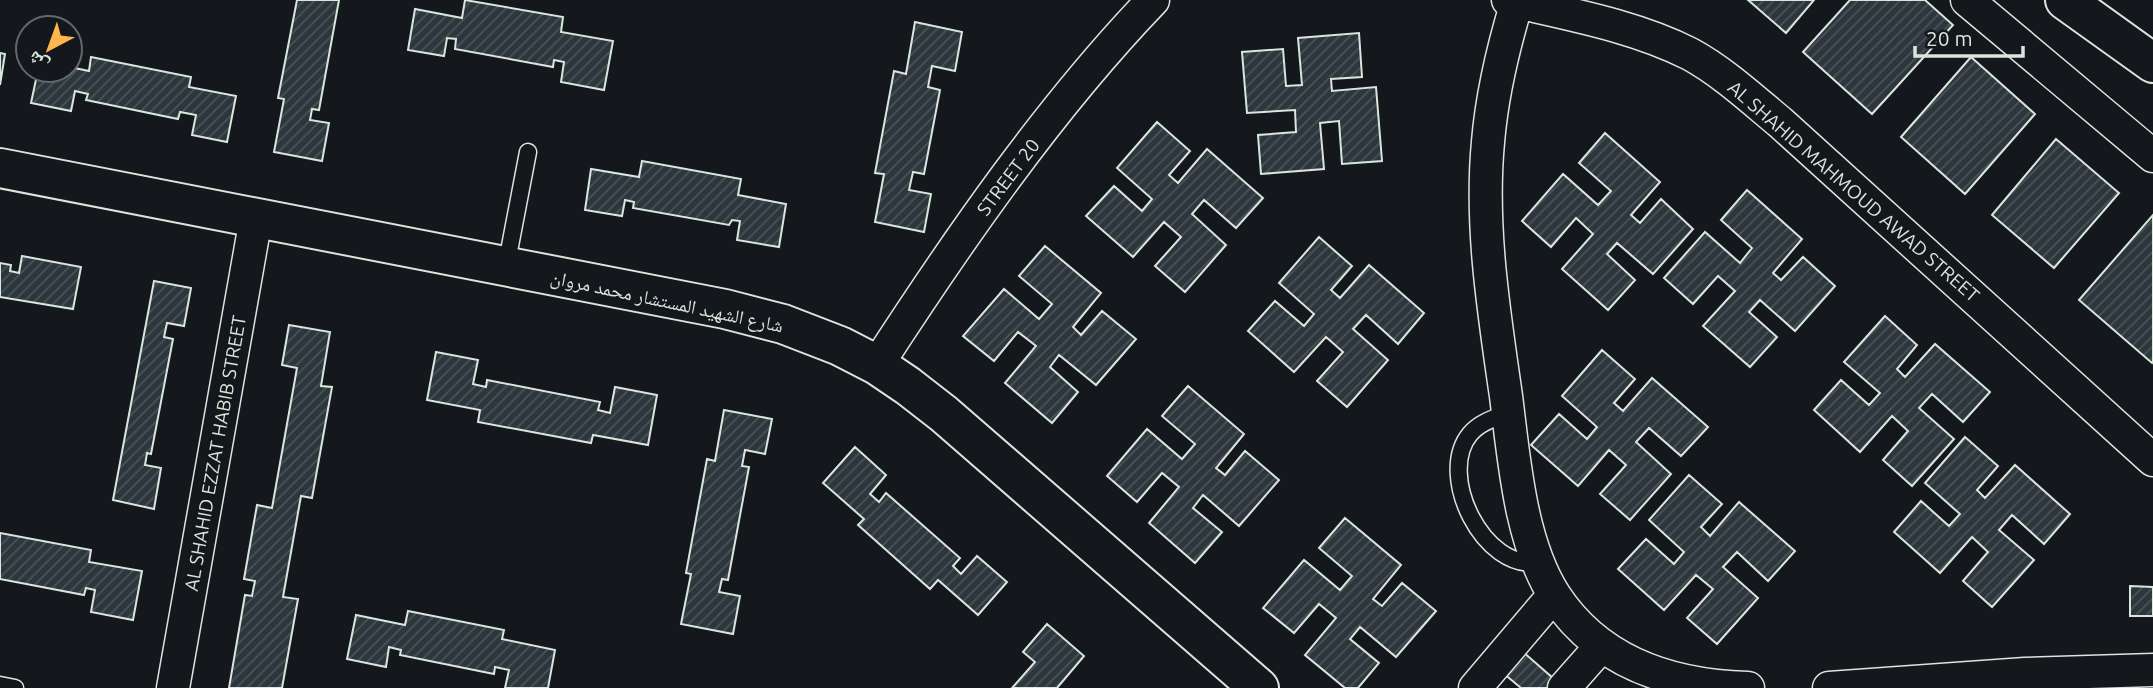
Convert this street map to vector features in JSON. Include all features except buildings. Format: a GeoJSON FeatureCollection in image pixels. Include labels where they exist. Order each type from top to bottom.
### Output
{"type":"FeatureCollection","features":[{"type":"Feature","properties":{"kind":"street","name":"STREET 20"},"geometry":{"type":"LineString","coordinates":[[877,365],[937,272],[1056,114],[1123,32],[1153,0]]}},
{"type":"Feature","properties":{"kind":"street"},"geometry":{"type":"LineString","coordinates":[[1967,0],[2153,156]]}},
{"type":"Feature","properties":{"kind":"street"},"geometry":{"type":"LineString","coordinates":[[2065,0],[2153,63]]}},
{"type":"Feature","properties":{"kind":"street"},"geometry":{"type":"LineString","coordinates":[[1513,1],[1493,96],[1486,194],[1492,297],[1508,413],[1521,495],[1539,562],[1554,594],[1602,645],[1643,669],[1701,687],[1748,688]]}},
{"type":"Feature","properties":{"kind":"street","name":"AL SHAHID MAHMOUD AWAD STREET"},"geometry":{"type":"LineString","coordinates":[[1513,1],[1657,40],[1691,55],[1723,75],[1781,123],[2153,460]]}},
{"type":"Feature","properties":{"kind":"street","name":"شارع الشهيد المستشار محمد مروان"},"geometry":{"type":"LineString","coordinates":[[0,168],[724,309],[783,324],[877,365],[944,414],[1259,688]]}},
{"type":"Feature","properties":{"kind":"street","name":"AL SHAHID EZZAT HABIB STREET"},"geometry":{"type":"LineString","coordinates":[[173,688],[256,218]]}},
{"type":"Feature","properties":{"kind":"street"},"geometry":{"type":"LineString","coordinates":[[1475,688],[1554,594]]}},
{"type":"Feature","properties":{"kind":"street"},"geometry":{"type":"LineString","coordinates":[[1564,688],[1602,645]]}},
{"type":"Feature","properties":{"kind":"street"},"geometry":{"type":"LineString","coordinates":[[1829,688],[2025,674],[2153,670]]}},
{"type":"Feature","properties":{"kind":"lane"},"geometry":{"type":"LineString","coordinates":[[506,267],[528,152]]}},
{"type":"Feature","properties":{"kind":"lane"},"geometry":{"type":"LineString","coordinates":[[1508,413],[1480,425],[1465,441],[1458,462],[1460,484],[1473,519],[1492,548],[1518,563],[1539,562]]}},
{"type":"Feature","properties":{"kind":"lane"},"geometry":{"type":"LineString","coordinates":[[0,685],[15,688]]}}]}
